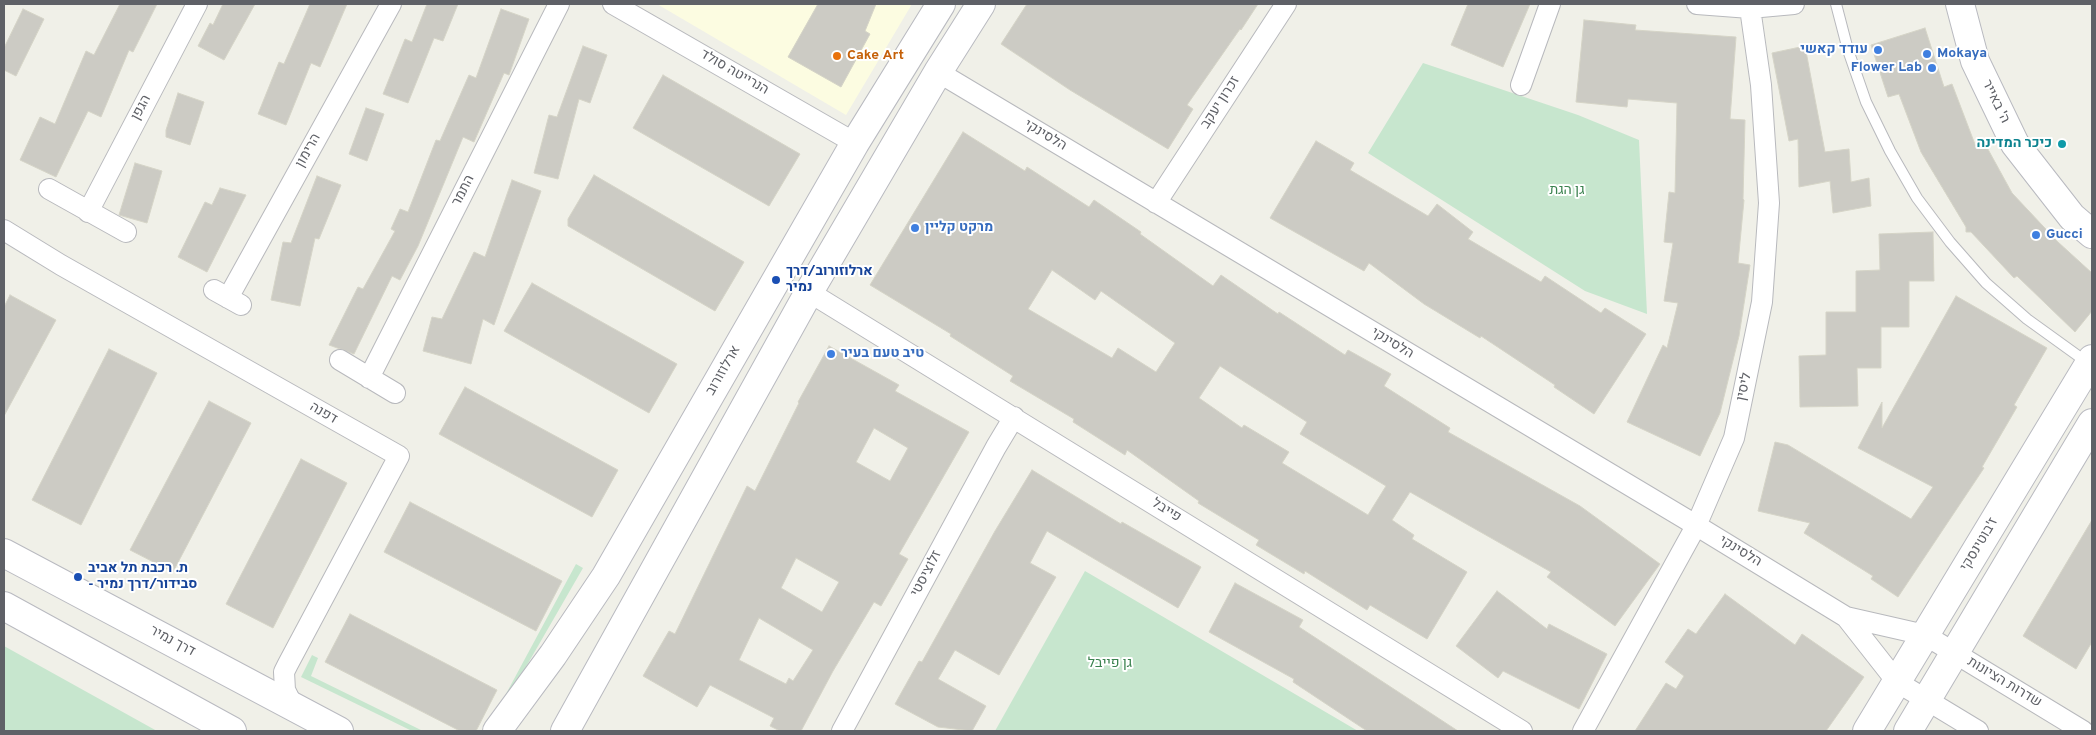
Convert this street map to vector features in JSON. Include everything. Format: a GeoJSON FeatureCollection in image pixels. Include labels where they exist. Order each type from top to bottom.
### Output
{"type":"FeatureCollection","features":[{"type":"Feature","properties":{"kind":"street","name":"הגפן"},"geometry":{"type":"LineString","coordinates":[[88,212],[196,4]]}},
{"type":"Feature","properties":{"kind":"street","name":"הרימון"},"geometry":{"type":"LineString","coordinates":[[227,298],[391,4]]}},
{"type":"Feature","properties":{"kind":"street","name":"התמר"},"geometry":{"type":"LineString","coordinates":[[369,378],[559,4]]}},
{"type":"Feature","properties":{"kind":"street","name":"הנרייטה סולד"},"geometry":{"type":"LineString","coordinates":[[613,4],[855,143]]}},
{"type":"Feature","properties":{"kind":"street","name":"ארלוזורוב"},"geometry":{"type":"LineString","coordinates":[[497,731],[553,655],[606,576],[855,143],[941,4]]}},
{"type":"Feature","properties":{"kind":"street"},"geometry":{"type":"LineString","coordinates":[[565,731],[809,292],[938,72],[981,4]]}},
{"type":"Feature","properties":{"kind":"street","name":"זכרון יעקב"},"geometry":{"type":"LineString","coordinates":[[1156,203],[1286,4]]}},
{"type":"Feature","properties":{"kind":"street"},"geometry":{"type":"LineString","coordinates":[[1521,85],[1550,4]]}},
{"type":"Feature","properties":{"kind":"street"},"geometry":{"type":"LineString","coordinates":[[1697,4],[1750,8],[1794,4]]}},
{"type":"Feature","properties":{"kind":"street","name":"ה' באייר"},"geometry":{"type":"LineString","coordinates":[[1960,4],[1975,62],[2015,144],[2072,217],[2092,234]]}},
{"type":"Feature","properties":{"kind":"street","name":"ליסין"},"geometry":{"type":"LineString","coordinates":[[1583,731],[1696,526],[1734,438],[1762,302],[1769,204],[1761,86],[1750,8]]}},
{"type":"Feature","properties":{"kind":"street","name":"הלסינקי"},"geometry":{"type":"LineString","coordinates":[[938,72],[1696,526],[1846,618],[1925,635]]}},
{"type":"Feature","properties":{"kind":"street"},"geometry":{"type":"LineString","coordinates":[[50,189],[126,232]]}},
{"type":"Feature","properties":{"kind":"street","name":"דפנה"},"geometry":{"type":"LineString","coordinates":[[4,230],[68,269],[399,456],[284,672],[285,690],[293,706]]}},
{"type":"Feature","properties":{"kind":"street","name":"פייבל"},"geometry":{"type":"LineString","coordinates":[[809,292],[1522,731]]}},
{"type":"Feature","properties":{"kind":"street"},"geometry":{"type":"LineString","coordinates":[[340,360],[395,393]]}},
{"type":"Feature","properties":{"kind":"street","name":"ז'בוטינסקי"},"geometry":{"type":"LineString","coordinates":[[1867,731],[2091,362]]}},
{"type":"Feature","properties":{"kind":"street","name":"זלוציסטי"},"geometry":{"type":"LineString","coordinates":[[842,731],[1014,417]]}},
{"type":"Feature","properties":{"kind":"street"},"geometry":{"type":"LineString","coordinates":[[1908,731],[2092,422]]}},
{"type":"Feature","properties":{"kind":"street","name":"דרך נמיר"},"geometry":{"type":"LineString","coordinates":[[4,553],[339,731]]}},
{"type":"Feature","properties":{"kind":"street"},"geometry":{"type":"LineString","coordinates":[[4,606],[232,731]]}},
{"type":"Feature","properties":{"kind":"street","name":"הלסינקי"},"geometry":{"type":"LineString","coordinates":[[1846,618],[1897,682]]}},
{"type":"Feature","properties":{"kind":"street","name":"שדרות הציונות"},"geometry":{"type":"LineString","coordinates":[[1925,635],[2083,731]]}},
{"type":"Feature","properties":{"kind":"street"},"geometry":{"type":"LineString","coordinates":[[1897,682],[1978,731]]}},
{"type":"Feature","properties":{"kind":"lane"},"geometry":{"type":"LineString","coordinates":[[1836,4],[1848,50],[1866,102],[1890,151],[1918,198],[1950,242],[1986,283],[2027,320],[2091,362]]}},
{"type":"Feature","properties":{"kind":"shaded area"},"geometry":{"type":"Polygon","coordinates":[[[657,4],[912,4],[846,115],[657,4]]]}},
{"type":"Feature","properties":{"kind":"green space","name":"גן הגת"},"geometry":{"type":"Polygon","coordinates":[[[1423,63],[1578,115],[1639,140],[1647,314],[1585,291],[1368,153],[1423,63]]]}},
{"type":"Feature","properties":{"kind":"green space"},"geometry":{"type":"Polygon","coordinates":[[[576,564],[583,568],[489,731],[486,731],[576,564]]]}},
{"type":"Feature","properties":{"kind":"green space","name":"גן פייבל"},"geometry":{"type":"Polygon","coordinates":[[[1085,571],[1358,731],[995,731],[1085,571]]]}},
{"type":"Feature","properties":{"kind":"green space"},"geometry":{"type":"Polygon","coordinates":[[[4,646],[157,731],[4,731],[4,646]]]}},
{"type":"Feature","properties":{"kind":"green space"},"geometry":{"type":"Polygon","coordinates":[[[312,655],[318,658],[311,676],[423,731],[412,731],[301,677],[312,655]]]}},
{"type":"Feature","properties":{"kind":"building"},"geometry":{"type":"Polygon","coordinates":[[[120,4],[157,4],[133,52],[129,50],[101,117],[88,111],[56,177],[20,160],[40,117],[55,124],[86,51],[94,55],[120,4]]]}},
{"type":"Feature","properties":{"kind":"building"},"geometry":{"type":"Polygon","coordinates":[[[223,4],[255,4],[224,60],[198,46],[210,23],[213,25],[223,4]]]}},
{"type":"Feature","properties":{"kind":"building"},"geometry":{"type":"Polygon","coordinates":[[[310,4],[347,4],[320,67],[311,63],[286,125],[258,114],[279,62],[284,64],[310,4]]]}},
{"type":"Feature","properties":{"kind":"building"},"geometry":{"type":"Polygon","coordinates":[[[427,4],[458,4],[443,41],[434,38],[408,103],[383,94],[405,39],[412,42],[427,4]]]}},
{"type":"Feature","properties":{"kind":"building"},"geometry":{"type":"Polygon","coordinates":[[[818,4],[876,4],[865,31],[870,34],[841,87],[788,57],[818,4]]]}},
{"type":"Feature","properties":{"kind":"building"},"geometry":{"type":"Polygon","coordinates":[[[1027,4],[1258,4],[1187,105],[1193,109],[1168,149],[1070,90],[1001,44],[1027,4]]]}},
{"type":"Feature","properties":{"kind":"building"},"geometry":{"type":"Polygon","coordinates":[[[1468,4],[1530,4],[1503,67],[1451,45],[1468,4]]]}},
{"type":"Feature","properties":{"kind":"building"},"geometry":{"type":"Polygon","coordinates":[[[23,9],[44,19],[16,76],[4,70],[4,48],[23,9]]]}},
{"type":"Feature","properties":{"kind":"building"},"geometry":{"type":"Polygon","coordinates":[[[501,9],[529,19],[509,75],[504,73],[474,142],[463,137],[418,246],[400,280],[392,276],[354,354],[329,345],[358,287],[363,289],[395,231],[391,229],[400,209],[408,212],[436,140],[440,141],[469,75],[476,78],[501,9]]]}},
{"type":"Feature","properties":{"kind":"building"},"geometry":{"type":"Polygon","coordinates":[[[1584,20],[1636,25],[1635,30],[1736,37],[1730,119],[1745,120],[1744,200],[1738,263],[1750,265],[1739,336],[1720,413],[1700,456],[1627,422],[1663,345],[1667,348],[1678,303],[1664,301],[1673,243],[1664,242],[1669,192],[1675,193],[1677,103],[1628,99],[1627,107],[1576,102],[1584,20]]]}},
{"type":"Feature","properties":{"kind":"building"},"geometry":{"type":"Polygon","coordinates":[[[1925,28],[1944,87],[1952,84],[1976,147],[1984,142],[2012,193],[2058,242],[2092,273],[2092,311],[2075,332],[2017,276],[2014,278],[1971,232],[1966,232],[1966,227],[1921,152],[1899,94],[1888,97],[1871,45],[1925,28]]]}},
{"type":"Feature","properties":{"kind":"building"},"geometry":{"type":"Polygon","coordinates":[[[583,46],[607,55],[590,103],[579,99],[558,179],[534,173],[549,115],[557,117],[583,46]]]}},
{"type":"Feature","properties":{"kind":"building"},"geometry":{"type":"Polygon","coordinates":[[[1805,46],[1825,152],[1849,149],[1851,182],[1869,178],[1871,206],[1833,213],[1830,181],[1799,187],[1798,139],[1789,141],[1772,53],[1805,46]]]}},
{"type":"Feature","properties":{"kind":"building"},"geometry":{"type":"Polygon","coordinates":[[[663,75],[800,154],[769,206],[633,128],[663,75]]]}},
{"type":"Feature","properties":{"kind":"building"},"geometry":{"type":"Polygon","coordinates":[[[178,93],[204,102],[190,145],[166,137],[166,130],[178,93]]]}},
{"type":"Feature","properties":{"kind":"building"},"geometry":{"type":"Polygon","coordinates":[[[366,108],[384,114],[367,161],[349,154],[366,108]]]}},
{"type":"Feature","properties":{"kind":"building"},"geometry":{"type":"Polygon","coordinates":[[[963,132],[1025,171],[1027,167],[1089,207],[1094,200],[1141,232],[1140,234],[1213,286],[1221,275],[1278,314],[1279,312],[1345,355],[1348,350],[1391,374],[1384,386],[1450,428],[1448,432],[1580,506],[1660,564],[1615,626],[1547,577],[1551,572],[1410,492],[1392,520],[1414,535],[1412,539],[1467,572],[1427,639],[1370,605],[1367,610],[1305,571],[1304,574],[1256,545],[1259,540],[1198,503],[1199,501],[1127,450],[1125,455],[1073,422],[1074,419],[1010,381],[1013,376],[950,336],[951,334],[870,285],[963,132]],[[1052,270],[1028,309],[1112,358],[1118,348],[1156,372],[1175,343],[1101,291],[1095,300],[1052,270]],[[1220,366],[1199,398],[1242,428],[1244,425],[1289,452],[1282,463],[1368,515],[1386,486],[1300,434],[1307,422],[1220,366]]]}},
{"type":"Feature","properties":{"kind":"building"},"geometry":{"type":"Polygon","coordinates":[[[1316,141],[1354,163],[1350,170],[1428,216],[1437,204],[1473,232],[1468,239],[1541,282],[1545,276],[1601,313],[1605,308],[1646,334],[1594,414],[1554,387],[1555,385],[1481,336],[1480,338],[1424,304],[1369,263],[1364,271],[1270,218],[1316,141]]]}},
{"type":"Feature","properties":{"kind":"building"},"geometry":{"type":"Polygon","coordinates":[[[135,163],[162,171],[147,223],[119,215],[135,163]]]}},
{"type":"Feature","properties":{"kind":"building"},"geometry":{"type":"Polygon","coordinates":[[[594,175],[744,262],[715,311],[568,226],[568,219],[594,175]]]}},
{"type":"Feature","properties":{"kind":"building"},"geometry":{"type":"Polygon","coordinates":[[[317,176],[341,185],[319,239],[315,238],[300,306],[271,300],[283,242],[291,243],[317,176]]]}},
{"type":"Feature","properties":{"kind":"building"},"geometry":{"type":"Polygon","coordinates":[[[512,180],[541,191],[494,325],[483,319],[471,364],[423,351],[432,317],[442,319],[474,252],[485,257],[512,180]]]}},
{"type":"Feature","properties":{"kind":"building"},"geometry":{"type":"Polygon","coordinates":[[[220,188],[246,195],[207,272],[178,257],[205,202],[212,205],[220,188]]]}},
{"type":"Feature","properties":{"kind":"building"},"geometry":{"type":"Polygon","coordinates":[[[1933,232],[1934,281],[1909,281],[1909,327],[1881,327],[1881,368],[1857,368],[1858,406],[1800,407],[1799,356],[1826,355],[1826,312],[1856,312],[1856,271],[1880,270],[1879,234],[1933,232]]]}},
{"type":"Feature","properties":{"kind":"building"},"geometry":{"type":"Polygon","coordinates":[[[532,283],[677,364],[649,413],[504,331],[532,283]]]}},
{"type":"Feature","properties":{"kind":"building"},"geometry":{"type":"Polygon","coordinates":[[[10,295],[56,320],[4,416],[4,307],[10,295]]]}},
{"type":"Feature","properties":{"kind":"building"},"geometry":{"type":"Polygon","coordinates":[[[1956,296],[2047,348],[2014,405],[2017,407],[1982,467],[1984,468],[1898,597],[1871,579],[1873,576],[1804,533],[1810,523],[1758,511],[1775,442],[1788,445],[1911,519],[1933,487],[1858,448],[1882,402],[1882,428],[1956,296]]]}},
{"type":"Feature","properties":{"kind":"building"},"geometry":{"type":"Polygon","coordinates":[[[829,346],[899,385],[895,391],[969,432],[899,554],[908,559],[881,606],[874,602],[833,671],[801,731],[780,731],[770,726],[774,718],[710,685],[697,707],[643,676],[669,631],[675,634],[747,486],[755,491],[798,402],[829,346]],[[874,428],[856,462],[890,481],[908,448],[874,428]],[[796,558],[781,588],[822,612],[839,582],[796,558]],[[759,618],[739,660],[786,684],[789,678],[793,681],[813,650],[759,618]]]}},
{"type":"Feature","properties":{"kind":"building"},"geometry":{"type":"Polygon","coordinates":[[[109,349],[157,373],[81,525],[32,500],[109,349]]]}},
{"type":"Feature","properties":{"kind":"building"},"geometry":{"type":"Polygon","coordinates":[[[465,387],[618,470],[592,517],[439,434],[465,387]]]}},
{"type":"Feature","properties":{"kind":"building"},"geometry":{"type":"Polygon","coordinates":[[[209,401],[251,423],[173,572],[130,550],[209,401]]]}},
{"type":"Feature","properties":{"kind":"building"},"geometry":{"type":"Polygon","coordinates":[[[301,459],[347,483],[273,628],[226,604],[301,459]]]}},
{"type":"Feature","properties":{"kind":"building"},"geometry":{"type":"Polygon","coordinates":[[[1032,470],[1121,524],[1122,522],[1201,567],[1178,608],[1047,531],[1030,563],[1056,577],[999,675],[955,650],[938,679],[986,706],[972,731],[938,727],[895,704],[919,661],[922,662],[995,531],[1032,470]]]}},
{"type":"Feature","properties":{"kind":"building"},"geometry":{"type":"Polygon","coordinates":[[[410,502],[562,581],[536,631],[384,552],[410,502]]]}},
{"type":"Feature","properties":{"kind":"building"},"geometry":{"type":"Polygon","coordinates":[[[2092,520],[2092,642],[2076,669],[2023,636],[2092,520]]]}},
{"type":"Feature","properties":{"kind":"building"},"geometry":{"type":"Polygon","coordinates":[[[1235,583],[1303,620],[1299,627],[1458,731],[1367,731],[1293,682],[1294,679],[1209,632],[1235,583]]]}},
{"type":"Feature","properties":{"kind":"building"},"geometry":{"type":"Polygon","coordinates":[[[1497,591],[1547,629],[1549,624],[1607,654],[1579,709],[1503,671],[1498,678],[1456,646],[1497,591]]]}},
{"type":"Feature","properties":{"kind":"building"},"geometry":{"type":"Polygon","coordinates":[[[1725,594],[1795,645],[1802,634],[1864,677],[1826,731],[1635,731],[1666,683],[1676,689],[1684,676],[1665,662],[1688,629],[1696,634],[1725,594]]]}},
{"type":"Feature","properties":{"kind":"building"},"geometry":{"type":"Polygon","coordinates":[[[350,614],[497,690],[476,731],[460,731],[325,662],[350,614]]]}},
{"type":"Feature","properties":{"kind":"place","name":"עודד קאשי"},"geometry":{"type":"Point","coordinates":[1878,50]}},
{"type":"Feature","properties":{"kind":"place","name":"Mokaya"},"geometry":{"type":"Point","coordinates":[1927,54]}},
{"type":"Feature","properties":{"kind":"place","name":"Cake Art"},"geometry":{"type":"Point","coordinates":[837,56]}},
{"type":"Feature","properties":{"kind":"place","name":"Flower Lab"},"geometry":{"type":"Point","coordinates":[1932,68]}},
{"type":"Feature","properties":{"kind":"place","name":"כיכר המדינה"},"geometry":{"type":"Point","coordinates":[2062,144]}},
{"type":"Feature","properties":{"kind":"place","name":"מרקט קליין"},"geometry":{"type":"Point","coordinates":[915,228]}},
{"type":"Feature","properties":{"kind":"place","name":"Gucci"},"geometry":{"type":"Point","coordinates":[2036,235]}},
{"type":"Feature","properties":{"kind":"place","name":"ארלוזורוב/דרך נמיר"},"geometry":{"type":"Point","coordinates":[776,280]}},
{"type":"Feature","properties":{"kind":"place","name":"טיב טעם בעיר"},"geometry":{"type":"Point","coordinates":[831,354]}},
{"type":"Feature","properties":{"kind":"place","name":"ת. רכבת תל אביב - סבידור/דרך נמיר"},"geometry":{"type":"Point","coordinates":[78,577]}}]}
